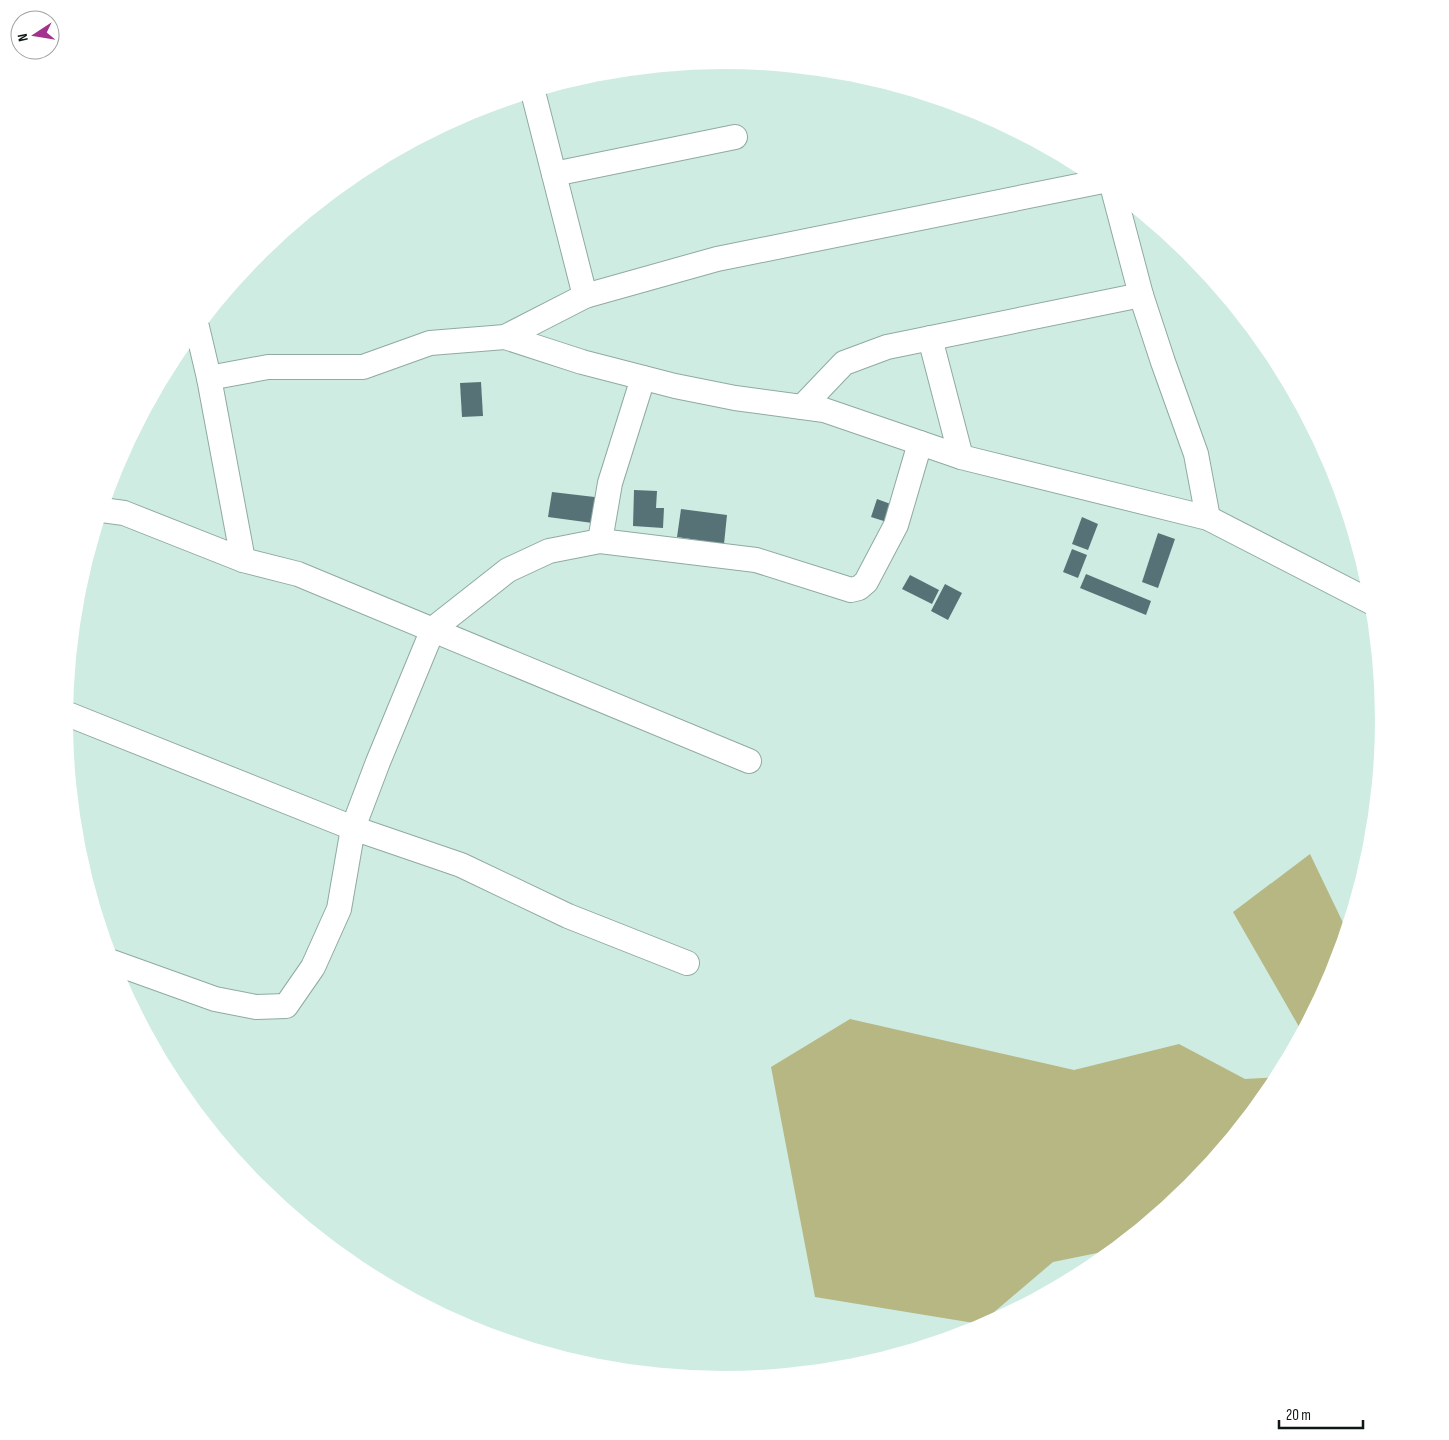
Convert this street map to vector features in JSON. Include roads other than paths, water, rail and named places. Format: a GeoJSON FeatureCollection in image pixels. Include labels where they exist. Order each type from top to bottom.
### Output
{"type":"FeatureCollection","features":[{"type":"Feature","properties":{"kind":"street"},"geometry":{"type":"LineString","coordinates":[[535,97],[585,296]]}},
{"type":"Feature","properties":{"kind":"street"},"geometry":{"type":"LineString","coordinates":[[554,174],[735,136]]}},
{"type":"Feature","properties":{"kind":"street"},"geometry":{"type":"LineString","coordinates":[[209,378],[268,367],[363,367],[430,343],[505,337],[585,296],[717,259],[1092,183]]}},
{"type":"Feature","properties":{"kind":"street"},"geometry":{"type":"LineString","coordinates":[[1116,199],[1141,296],[1196,454],[1208,518]]}},
{"type":"Feature","properties":{"kind":"street"},"geometry":{"type":"LineString","coordinates":[[802,407],[844,363],[887,347],[1141,296]]}},
{"type":"Feature","properties":{"kind":"street"},"geometry":{"type":"LineString","coordinates":[[199,336],[209,378],[243,560]]}},
{"type":"Feature","properties":{"kind":"street"},"geometry":{"type":"LineString","coordinates":[[505,337],[582,362],[643,378],[735,398],[824,410],[961,457],[1208,518],[1364,598]]}},
{"type":"Feature","properties":{"kind":"street"},"geometry":{"type":"LineString","coordinates":[[930,338],[961,457]]}},
{"type":"Feature","properties":{"kind":"street"},"geometry":{"type":"LineString","coordinates":[[600,541],[610,484],[643,378]]}},
{"type":"Feature","properties":{"kind":"street"},"geometry":{"type":"LineString","coordinates":[[122,965],[215,999],[256,1007],[286,1006],[313,967],[339,909],[352,828],[433,629],[508,570],[549,550],[600,541],[756,560],[851,590],[859,588],[866,582],[896,525],[920,443]]}},
{"type":"Feature","properties":{"kind":"street"},"geometry":{"type":"LineString","coordinates":[[108,511],[124,513],[243,560],[298,574],[749,761]]}},
{"type":"Feature","properties":{"kind":"street"},"geometry":{"type":"LineString","coordinates":[[73,716],[352,828],[461,865],[568,916],[687,962]]}}]}
